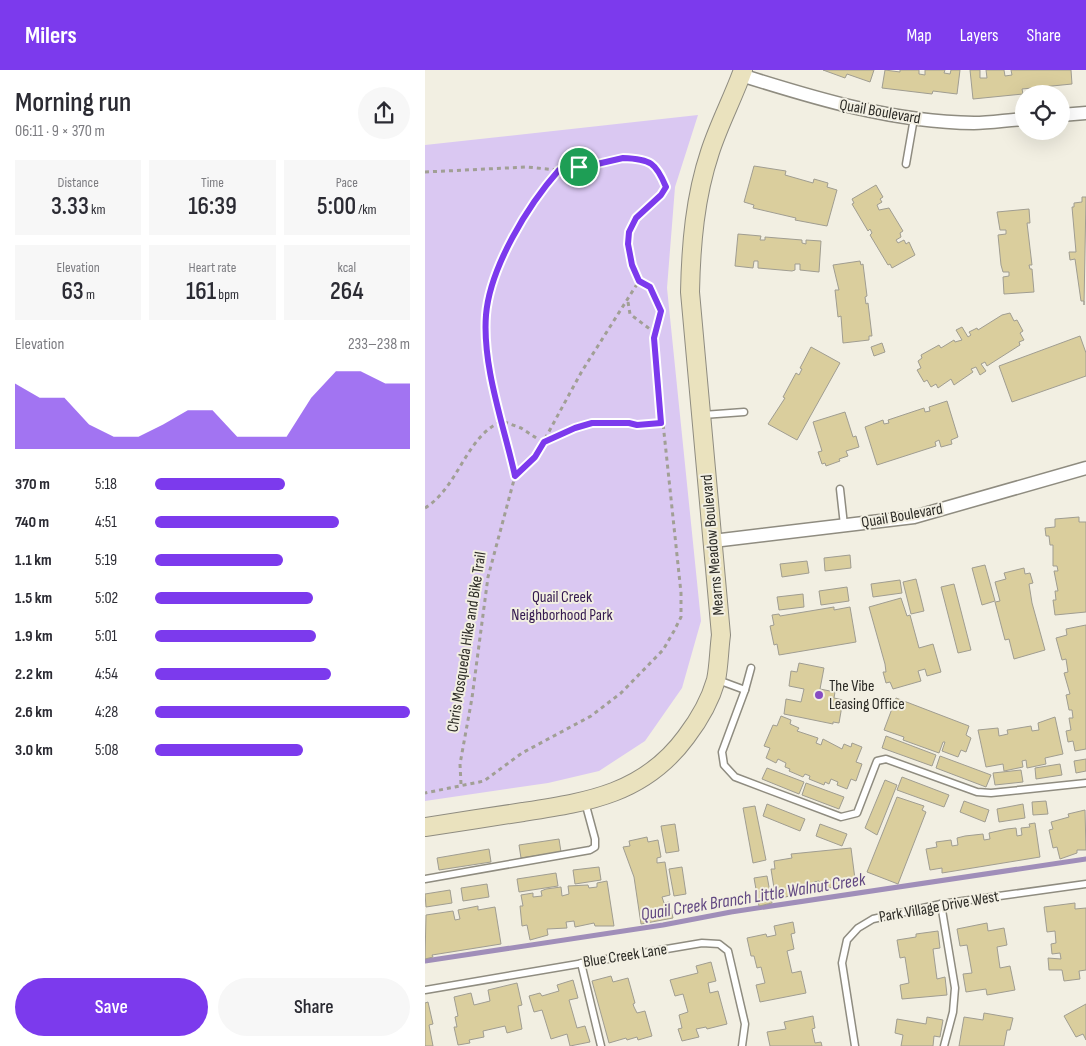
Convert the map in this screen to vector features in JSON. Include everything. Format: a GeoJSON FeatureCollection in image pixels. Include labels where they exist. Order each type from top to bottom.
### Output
{"type":"FeatureCollection","features":[{"type":"Feature","properties":{"kind":"street","name":"Quail Boulevard"},"geometry":{"type":"LineString","coordinates":[[742,73],[832,103],[914,118],[975,123],[1015,120]]}},
{"type":"Feature","properties":{"kind":"street","name":"Mearns Meadow Boulevard"},"geometry":{"type":"LineString","coordinates":[[425,826],[585,802],[632,785],[657,769],[678,749],[701,718],[716,680],[721,635],[690,292],[691,246],[698,196],[710,151],[742,73]]}},
{"type":"Feature","properties":{"kind":"street"},"geometry":{"type":"LineString","coordinates":[[1070,114],[1086,113]]}},
{"type":"Feature","properties":{"kind":"street","name":"Quail Boulevard"},"geometry":{"type":"LineString","coordinates":[[713,541],[913,517],[1086,468]]}},
{"type":"Feature","properties":{"kind":"lane"},"geometry":{"type":"LineString","coordinates":[[906,164],[914,118]]}},
{"type":"Feature","properties":{"kind":"lane"},"geometry":{"type":"LineString","coordinates":[[701,415],[744,412]]}},
{"type":"Feature","properties":{"kind":"lane"},"geometry":{"type":"LineString","coordinates":[[840,489],[844,525]]}},
{"type":"Feature","properties":{"kind":"lane"},"geometry":{"type":"LineString","coordinates":[[751,668],[745,690],[722,752],[724,765],[735,777],[841,817],[857,813],[877,760],[886,759],[977,792],[991,793],[1086,783]]}},
{"type":"Feature","properties":{"kind":"lane"},"geometry":{"type":"LineString","coordinates":[[716,680],[745,690]]}},
{"type":"Feature","properties":{"kind":"lane"},"geometry":{"type":"LineString","coordinates":[[425,879],[590,850],[595,847],[595,840],[585,802]]}},
{"type":"Feature","properties":{"kind":"lane","name":"Park Village Drive West"},"geometry":{"type":"LineString","coordinates":[[855,1046],[842,963],[847,940],[858,928],[873,919],[941,904],[1086,884]]}},
{"type":"Feature","properties":{"kind":"lane"},"geometry":{"type":"LineString","coordinates":[[941,904],[955,988],[953,1012],[944,1046]]}},
{"type":"Feature","properties":{"kind":"lane","name":"Blue Creek Lane"},"geometry":{"type":"LineString","coordinates":[[425,990],[581,963],[703,944],[719,944],[728,951],[745,1024],[742,1046]]}},
{"type":"Feature","properties":{"kind":"lane"},"geometry":{"type":"LineString","coordinates":[[581,963],[601,1046]]}},
{"type":"Feature","properties":{"kind":"path"},"geometry":{"type":"LineString","coordinates":[[425,172],[527,167],[567,171],[623,158],[638,159],[658,168],[666,187],[661,195],[636,218],[629,232],[632,265],[639,281],[650,287],[659,302],[661,311],[655,333],[661,423],[681,593],[681,617],[663,650],[621,693],[591,716],[522,753],[485,780],[425,793]]}},
{"type":"Feature","properties":{"kind":"path","name":"Chris Mosqueda Hike and Bike Trail"},"geometry":{"type":"LineString","coordinates":[[461,784],[460,764],[472,698],[488,577],[515,476],[490,363],[486,315],[489,298],[505,255],[532,202],[559,170]]}},
{"type":"Feature","properties":{"kind":"path"},"geometry":{"type":"LineString","coordinates":[[515,476],[535,457],[578,378],[628,302],[639,281]]}},
{"type":"Feature","properties":{"kind":"path"},"geometry":{"type":"LineString","coordinates":[[628,302],[630,314],[655,333]]}},
{"type":"Feature","properties":{"kind":"path"},"geometry":{"type":"LineString","coordinates":[[425,508],[450,484],[480,438],[495,424],[502,421],[517,425],[544,442]]}},
{"type":"Feature","properties":{"kind":"path"},"geometry":{"type":"LineString","coordinates":[[544,442],[592,423],[629,423],[637,425],[661,423]]}},
{"type":"Feature","properties":{"kind":"green space","name":"Quail Creek Neighborhood Park"},"geometry":{"type":"Polygon","coordinates":[[[698,115],[675,187],[667,288],[701,621],[682,688],[645,741],[599,771],[548,783],[425,801],[425,145],[698,115]]]}},
{"type":"Feature","properties":{"kind":"building"},"geometry":{"type":"Polygon","coordinates":[[[823,70],[874,70],[870,82],[847,74],[845,78],[823,70]]]}},
{"type":"Feature","properties":{"kind":"building"},"geometry":{"type":"Polygon","coordinates":[[[885,70],[900,72],[900,70],[919,70],[919,74],[925,75],[925,70],[945,70],[944,73],[950,74],[951,70],[960,70],[957,94],[933,91],[932,94],[882,88],[885,70]]]}},
{"type":"Feature","properties":{"kind":"building"},"geometry":{"type":"Polygon","coordinates":[[[970,70],[980,70],[980,78],[987,78],[986,70],[1004,70],[1005,76],[1012,75],[1011,70],[1071,70],[1072,84],[1015,85],[1015,95],[973,99],[970,70]]]}},
{"type":"Feature","properties":{"kind":"building"},"geometry":{"type":"Polygon","coordinates":[[[754,166],[786,171],[785,175],[813,183],[814,179],[828,183],[827,187],[837,190],[827,226],[795,220],[796,218],[753,208],[754,205],[744,202],[754,166]]]}},
{"type":"Feature","properties":{"kind":"building"},"geometry":{"type":"Polygon","coordinates":[[[876,185],[883,197],[880,199],[882,202],[877,205],[879,210],[889,208],[903,231],[900,233],[901,237],[896,240],[898,243],[904,240],[906,244],[909,242],[915,255],[892,268],[890,264],[888,265],[870,235],[872,233],[870,229],[868,231],[852,204],[854,203],[852,199],[876,185]]]}},
{"type":"Feature","properties":{"kind":"building"},"geometry":{"type":"Polygon","coordinates":[[[1082,197],[1086,197],[1084,305],[1084,301],[1081,301],[1075,259],[1070,260],[1069,252],[1076,252],[1072,207],[1074,207],[1074,203],[1082,202],[1082,197]]]}},
{"type":"Feature","properties":{"kind":"building"},"geometry":{"type":"Polygon","coordinates":[[[1029,209],[1030,223],[1027,223],[1032,265],[1029,265],[1030,269],[1032,269],[1034,292],[1004,294],[1003,277],[1009,276],[1009,272],[1003,272],[998,235],[1006,234],[1006,230],[1000,230],[997,212],[1029,209]]]}},
{"type":"Feature","properties":{"kind":"building"},"geometry":{"type":"Polygon","coordinates":[[[738,234],[761,236],[760,240],[765,240],[765,237],[802,240],[802,243],[806,244],[806,240],[821,241],[819,272],[800,270],[800,264],[795,264],[795,270],[792,271],[758,268],[758,261],[754,261],[753,268],[735,266],[738,234]]]}},
{"type":"Feature","properties":{"kind":"building"},"geometry":{"type":"Polygon","coordinates":[[[860,261],[861,265],[863,264],[867,296],[865,297],[866,304],[868,303],[872,336],[869,336],[869,340],[843,343],[841,316],[838,317],[835,290],[839,290],[833,265],[860,261]]]}},
{"type":"Feature","properties":{"kind":"building"},"geometry":{"type":"Polygon","coordinates":[[[1010,313],[1014,321],[1017,320],[1023,331],[1020,333],[1024,340],[1019,342],[1020,345],[987,366],[985,362],[981,364],[986,371],[980,375],[976,367],[971,369],[973,372],[954,385],[951,379],[938,388],[936,384],[931,387],[927,380],[924,382],[917,370],[921,368],[918,361],[922,358],[921,355],[939,345],[941,348],[954,340],[955,342],[962,340],[956,330],[962,327],[968,337],[971,335],[969,332],[977,328],[978,330],[1002,315],[1010,313]]]}},
{"type":"Feature","properties":{"kind":"building"},"geometry":{"type":"Polygon","coordinates":[[[1080,336],[1086,353],[1086,376],[1012,402],[999,366],[1080,336]]]}},
{"type":"Feature","properties":{"kind":"building"},"geometry":{"type":"Polygon","coordinates":[[[882,343],[885,352],[874,356],[871,347],[882,343]]]}},
{"type":"Feature","properties":{"kind":"building"},"geometry":{"type":"Polygon","coordinates":[[[811,347],[840,363],[797,440],[768,424],[785,398],[783,397],[796,373],[799,375],[802,369],[800,368],[811,347]]]}},
{"type":"Feature","properties":{"kind":"building"},"geometry":{"type":"Polygon","coordinates":[[[947,401],[958,437],[951,440],[952,444],[941,447],[939,440],[935,442],[936,446],[877,465],[865,427],[883,420],[884,424],[889,423],[888,420],[924,408],[925,412],[930,411],[929,407],[947,401]]]}},
{"type":"Feature","properties":{"kind":"building"},"geometry":{"type":"Polygon","coordinates":[[[845,412],[853,437],[856,436],[859,447],[846,451],[848,456],[826,466],[825,463],[822,464],[818,452],[822,451],[813,422],[845,412]]]}},
{"type":"Feature","properties":{"kind":"building"},"geometry":{"type":"Polygon","coordinates":[[[1079,517],[1079,522],[1086,522],[1086,612],[1055,615],[1053,600],[1056,600],[1055,591],[1058,591],[1054,571],[1058,571],[1057,566],[1053,566],[1053,545],[1050,545],[1049,536],[1046,536],[1045,528],[1055,527],[1055,519],[1079,517]]]}},
{"type":"Feature","properties":{"kind":"building"},"geometry":{"type":"Polygon","coordinates":[[[850,555],[851,568],[825,571],[824,558],[850,555]]]}},
{"type":"Feature","properties":{"kind":"building"},"geometry":{"type":"Polygon","coordinates":[[[807,561],[809,573],[782,577],[780,564],[807,561]]]}},
{"type":"Feature","properties":{"kind":"building"},"geometry":{"type":"Polygon","coordinates":[[[985,565],[995,601],[982,605],[972,568],[985,565]]]}},
{"type":"Feature","properties":{"kind":"building"},"geometry":{"type":"Polygon","coordinates":[[[1024,568],[1025,574],[1030,573],[1033,583],[1029,584],[1032,603],[1045,650],[1014,659],[1009,639],[1005,640],[995,602],[1000,601],[995,582],[1006,579],[1004,573],[1024,568]]]}},
{"type":"Feature","properties":{"kind":"building"},"geometry":{"type":"Polygon","coordinates":[[[916,579],[924,611],[911,614],[903,582],[916,579]]]}},
{"type":"Feature","properties":{"kind":"building"},"geometry":{"type":"Polygon","coordinates":[[[900,580],[902,593],[873,597],[871,584],[900,580]]]}},
{"type":"Feature","properties":{"kind":"building"},"geometry":{"type":"Polygon","coordinates":[[[954,584],[971,650],[958,653],[941,587],[954,584]]]}},
{"type":"Feature","properties":{"kind":"building"},"geometry":{"type":"Polygon","coordinates":[[[847,587],[849,601],[821,605],[819,591],[847,587]]]}},
{"type":"Feature","properties":{"kind":"building"},"geometry":{"type":"Polygon","coordinates":[[[803,594],[804,607],[779,610],[777,597],[803,594]]]}},
{"type":"Feature","properties":{"kind":"building"},"geometry":{"type":"Polygon","coordinates":[[[901,598],[907,616],[910,615],[919,648],[933,644],[941,672],[927,676],[925,669],[918,671],[921,681],[893,689],[890,682],[886,683],[883,672],[886,672],[885,664],[869,607],[901,598]]]}},
{"type":"Feature","properties":{"kind":"building"},"geometry":{"type":"Polygon","coordinates":[[[834,607],[834,610],[850,607],[856,642],[779,655],[777,644],[774,645],[770,626],[774,625],[772,615],[779,614],[780,616],[834,607]]]}},
{"type":"Feature","properties":{"kind":"building"},"geometry":{"type":"Polygon","coordinates":[[[1086,625],[1086,749],[1075,751],[1073,741],[1068,742],[1066,731],[1071,730],[1069,718],[1073,718],[1066,695],[1070,694],[1064,673],[1068,672],[1066,659],[1062,660],[1056,638],[1067,635],[1066,629],[1086,625]]]}},
{"type":"Feature","properties":{"kind":"building","name":"The Vibe Leasing Office"},"geometry":{"type":"Polygon","coordinates":[[[799,663],[824,668],[820,689],[835,692],[834,698],[843,700],[839,723],[833,722],[833,724],[784,714],[786,699],[801,702],[804,689],[789,686],[791,671],[797,672],[799,663]]]}},
{"type":"Feature","properties":{"kind":"building"},"geometry":{"type":"Polygon","coordinates":[[[896,698],[969,726],[966,735],[971,738],[966,752],[961,750],[958,757],[942,751],[945,742],[943,742],[939,753],[903,740],[904,737],[884,730],[896,698]]]}},
{"type":"Feature","properties":{"kind":"building"},"geometry":{"type":"Polygon","coordinates":[[[781,716],[791,720],[790,724],[799,728],[797,731],[818,738],[816,743],[821,745],[823,739],[842,749],[844,744],[851,747],[852,743],[862,747],[856,762],[862,764],[856,781],[851,779],[847,789],[837,785],[838,782],[831,779],[829,784],[825,782],[824,785],[809,779],[810,776],[805,774],[803,777],[789,771],[790,769],[785,767],[786,763],[778,759],[776,763],[766,758],[770,748],[764,746],[773,725],[777,726],[781,716]]]}},
{"type":"Feature","properties":{"kind":"building"},"geometry":{"type":"Polygon","coordinates":[[[1055,717],[1063,754],[1045,758],[1046,764],[1027,768],[1026,760],[1022,761],[1023,767],[1004,771],[1003,764],[986,767],[978,730],[998,728],[999,736],[1008,734],[1007,730],[1031,726],[1032,731],[1039,730],[1038,723],[1055,717]]]}},
{"type":"Feature","properties":{"kind":"building"},"geometry":{"type":"Polygon","coordinates":[[[886,736],[936,755],[932,766],[882,748],[886,736]]]}},
{"type":"Feature","properties":{"kind":"building"},"geometry":{"type":"Polygon","coordinates":[[[940,756],[991,775],[986,787],[936,768],[940,756]]]}},
{"type":"Feature","properties":{"kind":"building"},"geometry":{"type":"Polygon","coordinates":[[[1086,759],[1086,771],[1076,773],[1074,761],[1086,759]]]}},
{"type":"Feature","properties":{"kind":"building"},"geometry":{"type":"Polygon","coordinates":[[[1060,764],[1062,775],[1036,779],[1035,768],[1060,764]]]}},
{"type":"Feature","properties":{"kind":"building"},"geometry":{"type":"Polygon","coordinates":[[[767,768],[804,782],[799,794],[762,779],[767,768]]]}},
{"type":"Feature","properties":{"kind":"building"},"geometry":{"type":"Polygon","coordinates":[[[1021,770],[1023,782],[995,785],[993,773],[1021,770]]]}},
{"type":"Feature","properties":{"kind":"building"},"geometry":{"type":"Polygon","coordinates":[[[902,777],[949,795],[944,807],[897,790],[902,777]]]}},
{"type":"Feature","properties":{"kind":"building"},"geometry":{"type":"Polygon","coordinates":[[[885,780],[897,785],[877,835],[865,828],[885,780]]]}},
{"type":"Feature","properties":{"kind":"building"},"geometry":{"type":"Polygon","coordinates":[[[806,783],[844,797],[839,809],[802,795],[806,783]]]}},
{"type":"Feature","properties":{"kind":"building"},"geometry":{"type":"Polygon","coordinates":[[[897,797],[924,806],[922,810],[926,812],[898,884],[867,872],[897,797]]]}},
{"type":"Feature","properties":{"kind":"building"},"geometry":{"type":"Polygon","coordinates":[[[964,801],[989,810],[985,822],[960,812],[964,801]]]}},
{"type":"Feature","properties":{"kind":"building"},"geometry":{"type":"Polygon","coordinates":[[[1046,801],[1048,814],[1033,815],[1032,802],[1046,801]]]}},
{"type":"Feature","properties":{"kind":"building"},"geometry":{"type":"Polygon","coordinates":[[[767,804],[805,819],[800,831],[763,816],[767,804]]]}},
{"type":"Feature","properties":{"kind":"building"},"geometry":{"type":"Polygon","coordinates":[[[1023,804],[1025,818],[999,822],[997,809],[1023,804]]]}},
{"type":"Feature","properties":{"kind":"building"},"geometry":{"type":"Polygon","coordinates":[[[755,806],[766,860],[753,863],[743,808],[755,806]]]}},
{"type":"Feature","properties":{"kind":"building"},"geometry":{"type":"Polygon","coordinates":[[[1085,810],[1086,850],[1077,850],[1077,853],[1060,859],[1057,847],[1053,848],[1049,830],[1053,829],[1051,822],[1069,817],[1068,814],[1085,810]]]}},
{"type":"Feature","properties":{"kind":"building"},"geometry":{"type":"Polygon","coordinates":[[[1035,823],[1040,857],[942,873],[942,868],[930,870],[926,849],[937,847],[936,842],[951,840],[952,846],[958,845],[957,838],[983,834],[984,840],[990,839],[989,833],[1016,828],[1017,836],[1022,835],[1021,828],[1030,827],[1029,824],[1035,823]]]}},
{"type":"Feature","properties":{"kind":"building"},"geometry":{"type":"Polygon","coordinates":[[[675,824],[679,851],[666,853],[661,826],[675,824]]]}},
{"type":"Feature","properties":{"kind":"building"},"geometry":{"type":"Polygon","coordinates":[[[820,824],[847,834],[842,846],[816,836],[820,824]]]}},
{"type":"Feature","properties":{"kind":"building"},"geometry":{"type":"Polygon","coordinates":[[[647,837],[648,842],[658,840],[661,857],[657,858],[657,863],[665,862],[670,895],[662,897],[664,903],[669,902],[673,918],[641,924],[634,877],[623,847],[630,846],[629,841],[647,837]]]}},
{"type":"Feature","properties":{"kind":"building"},"geometry":{"type":"Polygon","coordinates":[[[559,839],[561,852],[521,858],[519,845],[559,839]]]}},
{"type":"Feature","properties":{"kind":"building"},"geometry":{"type":"Polygon","coordinates":[[[851,848],[856,887],[846,888],[846,886],[838,886],[820,890],[819,881],[814,882],[815,891],[780,898],[778,887],[774,888],[771,869],[775,869],[774,861],[792,858],[791,854],[851,848]]]}},
{"type":"Feature","properties":{"kind":"building"},"geometry":{"type":"Polygon","coordinates":[[[489,849],[491,862],[439,870],[437,858],[489,849]]]}},
{"type":"Feature","properties":{"kind":"building"},"geometry":{"type":"Polygon","coordinates":[[[599,867],[601,880],[575,884],[573,870],[599,867]]]}},
{"type":"Feature","properties":{"kind":"building"},"geometry":{"type":"Polygon","coordinates":[[[682,867],[686,894],[674,896],[669,869],[682,867]]]}},
{"type":"Feature","properties":{"kind":"building"},"geometry":{"type":"Polygon","coordinates":[[[556,873],[558,886],[519,892],[517,879],[556,873]]]}},
{"type":"Feature","properties":{"kind":"building"},"geometry":{"type":"Polygon","coordinates":[[[767,876],[772,903],[759,906],[754,878],[767,876]]]}},
{"type":"Feature","properties":{"kind":"building"},"geometry":{"type":"Polygon","coordinates":[[[607,881],[614,926],[595,926],[594,923],[575,927],[574,921],[566,922],[567,928],[547,929],[548,935],[530,940],[527,925],[522,926],[520,906],[523,906],[521,895],[533,893],[533,897],[542,896],[541,891],[561,887],[562,896],[569,894],[568,886],[588,885],[589,888],[597,887],[597,883],[607,881]]]}},
{"type":"Feature","properties":{"kind":"building"},"geometry":{"type":"Polygon","coordinates":[[[487,884],[489,897],[463,901],[461,888],[487,884]]]}},
{"type":"Feature","properties":{"kind":"building"},"geometry":{"type":"Polygon","coordinates":[[[450,890],[452,903],[426,907],[425,894],[450,890]]]}},
{"type":"Feature","properties":{"kind":"building"},"geometry":{"type":"Polygon","coordinates":[[[1075,903],[1075,909],[1086,908],[1086,970],[1079,971],[1080,979],[1064,981],[1062,970],[1049,970],[1048,958],[1061,959],[1060,953],[1052,954],[1051,944],[1056,943],[1055,931],[1047,932],[1044,907],[1075,903]]]}},
{"type":"Feature","properties":{"kind":"building"},"geometry":{"type":"Polygon","coordinates":[[[478,906],[478,910],[495,907],[501,944],[432,955],[433,957],[425,959],[426,915],[453,911],[455,920],[460,919],[458,910],[478,906]]]}},
{"type":"Feature","properties":{"kind":"building"},"geometry":{"type":"Polygon","coordinates":[[[793,922],[795,933],[791,934],[794,949],[787,951],[792,973],[801,971],[806,993],[760,1002],[756,985],[765,983],[761,967],[757,968],[754,956],[751,956],[747,938],[766,934],[767,937],[776,935],[774,926],[793,922]]]}},
{"type":"Feature","properties":{"kind":"building"},"geometry":{"type":"Polygon","coordinates":[[[987,923],[988,931],[1004,928],[1007,945],[997,947],[1000,968],[1010,966],[1015,990],[987,995],[986,989],[966,992],[963,974],[972,973],[967,945],[960,946],[957,929],[987,923]]]}},
{"type":"Feature","properties":{"kind":"building"},"geometry":{"type":"Polygon","coordinates":[[[938,931],[940,948],[933,949],[937,979],[945,977],[947,995],[902,999],[900,985],[909,983],[905,957],[900,958],[897,940],[916,937],[916,934],[938,931]]]}},
{"type":"Feature","properties":{"kind":"building"},"geometry":{"type":"Polygon","coordinates":[[[711,962],[716,981],[708,983],[710,993],[718,991],[727,1024],[707,1029],[706,1027],[696,1029],[699,1037],[682,1041],[678,1029],[682,1028],[679,1015],[688,1012],[683,994],[675,996],[670,980],[698,973],[696,966],[711,962]]]}},
{"type":"Feature","properties":{"kind":"building"},"geometry":{"type":"Polygon","coordinates":[[[611,976],[613,982],[628,978],[635,1003],[633,1004],[634,1007],[637,1013],[645,1011],[652,1036],[638,1040],[637,1037],[627,1040],[626,1038],[609,1043],[592,981],[611,976]]]}},
{"type":"Feature","properties":{"kind":"building"},"geometry":{"type":"Polygon","coordinates":[[[573,980],[578,998],[569,1000],[577,1028],[585,1026],[590,1042],[570,1046],[567,1034],[551,1039],[542,1010],[534,1012],[529,996],[540,993],[542,996],[559,991],[557,985],[573,980]]]}},
{"type":"Feature","properties":{"kind":"building"},"geometry":{"type":"Polygon","coordinates":[[[517,983],[522,1005],[518,1006],[522,1029],[507,1033],[505,1026],[483,1031],[484,1037],[469,1040],[470,1043],[458,1045],[454,1027],[457,1027],[455,1017],[458,1016],[454,997],[471,993],[474,1005],[490,1001],[488,990],[517,983]]]}},
{"type":"Feature","properties":{"kind":"building"},"geometry":{"type":"Polygon","coordinates":[[[428,1002],[433,1024],[429,1025],[433,1046],[425,1046],[425,1003],[428,1002]]]}},
{"type":"Feature","properties":{"kind":"building"},"geometry":{"type":"Polygon","coordinates":[[[1086,1004],[1086,1040],[1083,1034],[1076,1037],[1064,1016],[1086,1004]]]}},
{"type":"Feature","properties":{"kind":"building"},"geometry":{"type":"Polygon","coordinates":[[[984,1013],[1013,1018],[1010,1030],[1007,1030],[1004,1046],[959,1046],[964,1017],[983,1020],[984,1013]]]}},
{"type":"Feature","properties":{"kind":"building"},"geometry":{"type":"Polygon","coordinates":[[[813,1016],[815,1028],[812,1029],[815,1043],[821,1042],[822,1046],[770,1046],[767,1032],[786,1029],[784,1022],[813,1016]]]}},
{"type":"Feature","properties":{"kind":"building"},"geometry":{"type":"Polygon","coordinates":[[[927,1017],[943,1020],[940,1037],[934,1036],[933,1046],[901,1046],[903,1035],[895,1033],[897,1019],[926,1024],[927,1017]]]}},
{"type":"Feature","properties":{"kind":"waterway","name":"Quail Creek Branch Little Walnut Creek"},"geometry":{"type":"LineString","coordinates":[[425,961],[663,925],[731,912],[1086,859]]}},
{"type":"Feature","properties":{"kind":"place","name":"The Vibe Leasing Office"},"geometry":{"type":"Point","coordinates":[819,695]}},
{"type":"Feature","properties":{"kind":"route"},"geometry":{"type":"LineString","coordinates":[[623,158],[638,159],[658,168],[666,187],[661,195],[636,218],[629,232],[628,244],[632,265],[639,281],[650,287],[659,302],[661,311],[654,338],[661,423],[637,425],[609,422],[592,423],[575,428],[553,440],[544,442],[535,457],[515,476],[490,363],[486,315],[489,298],[505,255],[532,202],[559,170],[567,171],[579,167],[623,158]]}}]}
